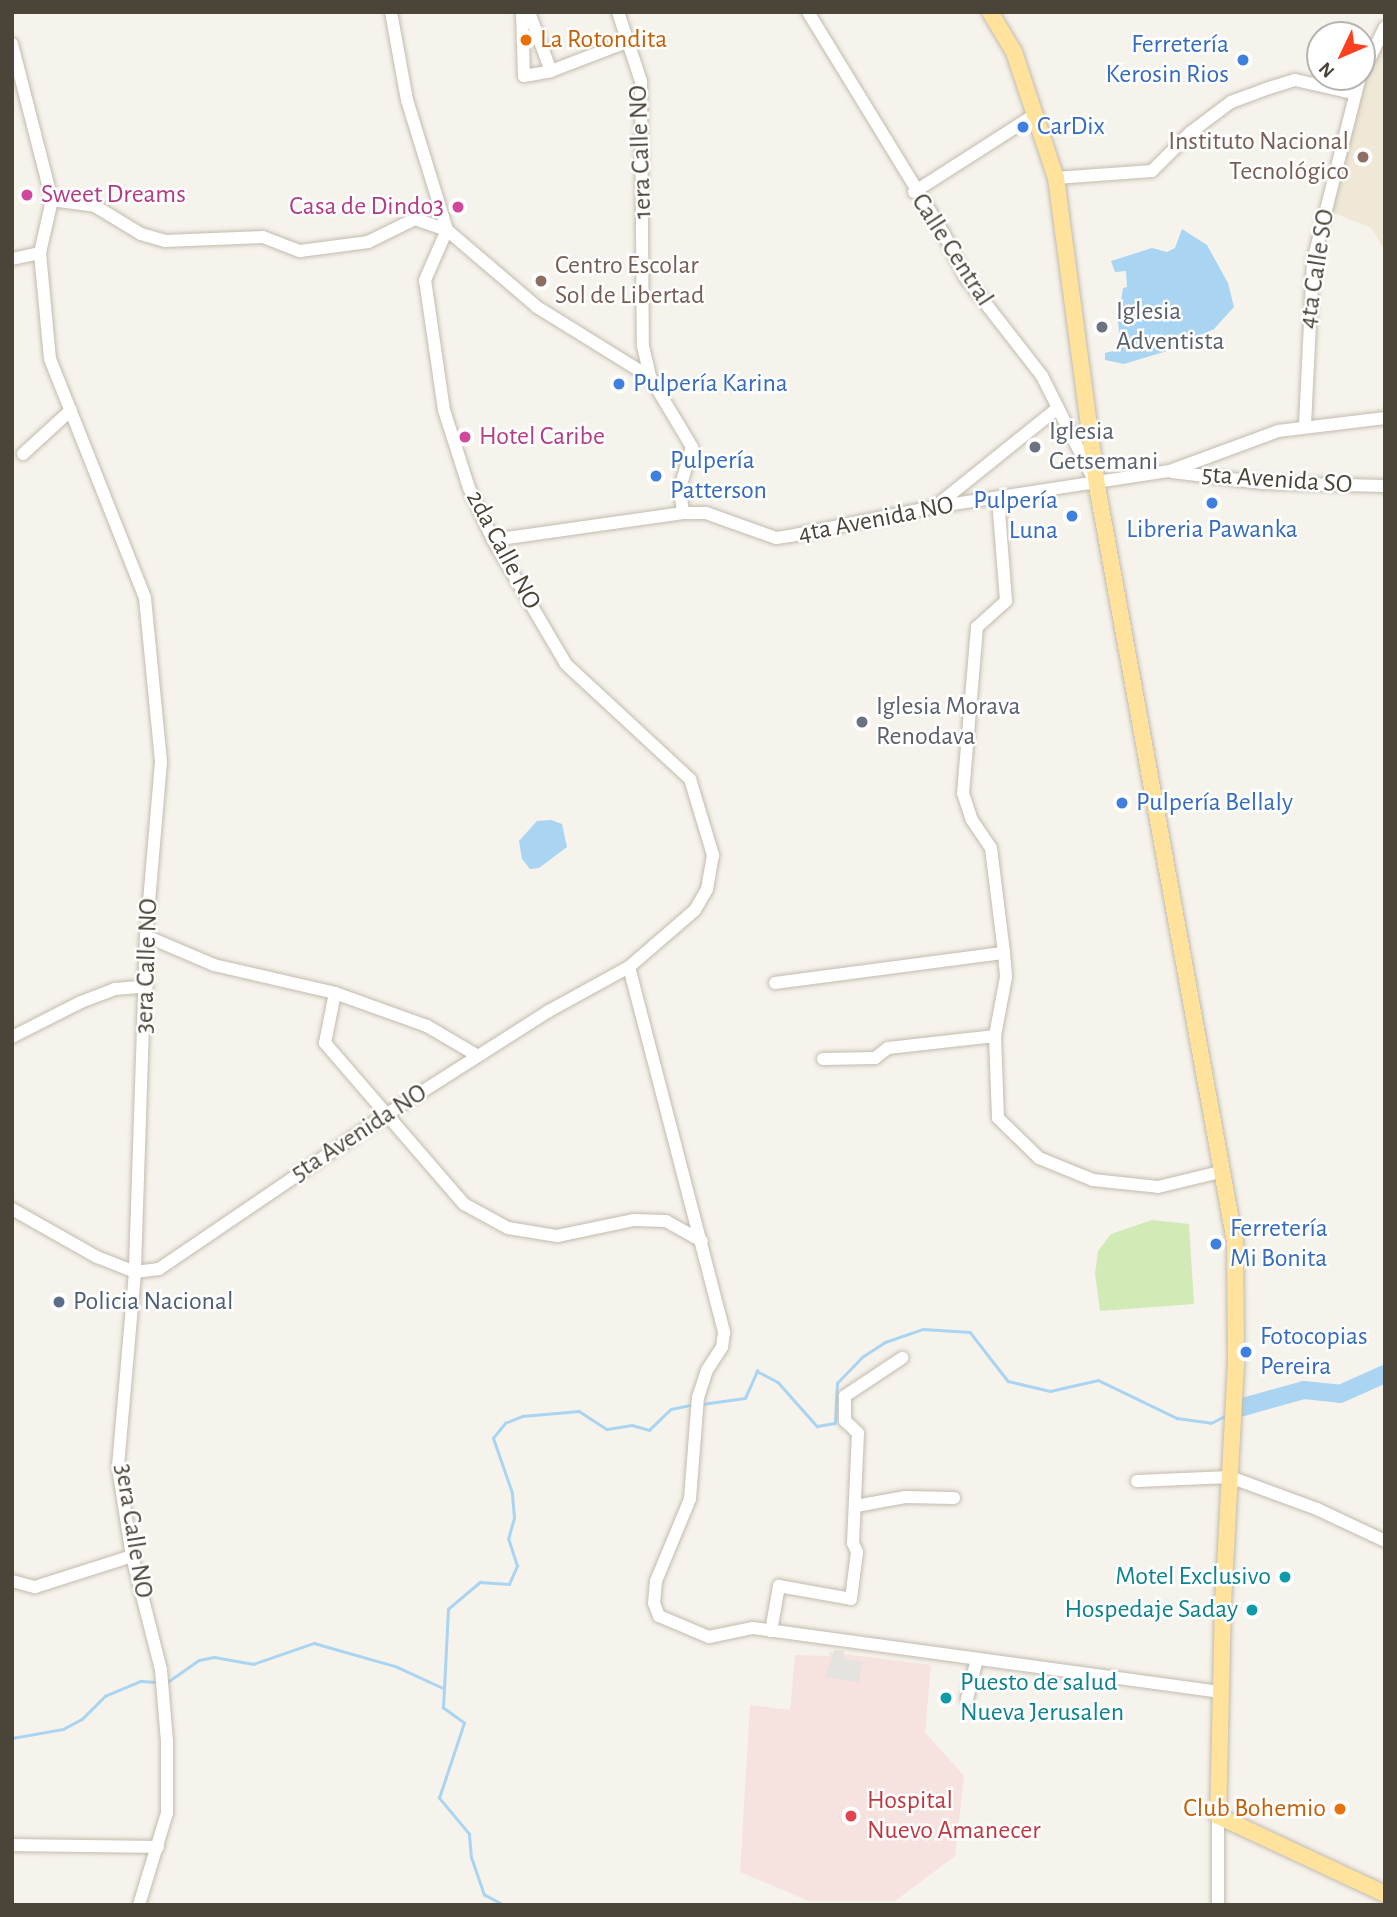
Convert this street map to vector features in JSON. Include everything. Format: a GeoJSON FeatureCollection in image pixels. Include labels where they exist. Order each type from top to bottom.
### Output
{"type":"FeatureCollection","features":[{"type":"Feature","properties":{"kind":"main road"},"geometry":{"type":"LineString","coordinates":[[990,12],[1014,52],[1037,114],[1056,178],[1097,486],[1235,1242],[1234,1401],[1219,1692],[1219,1816],[1385,1894]]}},
{"type":"Feature","properties":{"kind":"street"},"geometry":{"type":"LineString","coordinates":[[391,12],[407,100],[447,230]]}},
{"type":"Feature","properties":{"kind":"street"},"geometry":{"type":"LineString","coordinates":[[522,12],[524,76],[551,71],[629,41]]}},
{"type":"Feature","properties":{"kind":"street"},"geometry":{"type":"LineString","coordinates":[[529,12],[551,71]]}},
{"type":"Feature","properties":{"kind":"street","name":"1era Calle NO"},"geometry":{"type":"LineString","coordinates":[[618,12],[641,81],[643,346],[650,377]]}},
{"type":"Feature","properties":{"kind":"street","name":"Calle Central"},"geometry":{"type":"LineString","coordinates":[[807,12],[914,192],[944,234],[965,277],[1037,369],[1097,486]]}},
{"type":"Feature","properties":{"kind":"street","name":"4ta Calle SO"},"geometry":{"type":"LineString","coordinates":[[1376,45],[1385,27]]}},
{"type":"Feature","properties":{"kind":"street","name":"3era Calle NO"},"geometry":{"type":"LineString","coordinates":[[12,44],[52,200],[40,253],[50,359],[145,598],[161,762],[146,936],[147,986],[135,1272],[118,1467],[132,1556],[161,1670],[167,1813],[139,1905]]}},
{"type":"Feature","properties":{"kind":"street"},"geometry":{"type":"LineString","coordinates":[[1056,178],[1152,171],[1191,132],[1231,102],[1295,80],[1353,93]]}},
{"type":"Feature","properties":{"kind":"street","name":"4ta Calle SO"},"geometry":{"type":"LineString","coordinates":[[1305,425],[1312,261],[1353,93]]}},
{"type":"Feature","properties":{"kind":"street"},"geometry":{"type":"LineString","coordinates":[[914,192],[1037,114]]}},
{"type":"Feature","properties":{"kind":"street"},"geometry":{"type":"LineString","coordinates":[[52,200],[95,206],[141,234],[165,242],[263,237],[300,251],[319,251],[368,242],[415,219],[447,230],[537,307],[650,377],[691,447],[680,488],[683,513]]}},
{"type":"Feature","properties":{"kind":"street","name":"2da Calle NO"},"geometry":{"type":"LineString","coordinates":[[447,230],[425,280],[444,410],[469,488],[493,540],[566,664],[690,779],[713,855],[707,888],[695,910]]}},
{"type":"Feature","properties":{"kind":"street"},"geometry":{"type":"LineString","coordinates":[[12,259],[40,253]]}},
{"type":"Feature","properties":{"kind":"street"},"geometry":{"type":"LineString","coordinates":[[934,507],[1058,408]]}},
{"type":"Feature","properties":{"kind":"street"},"geometry":{"type":"LineString","coordinates":[[23,454],[71,410]]}},
{"type":"Feature","properties":{"kind":"street"},"geometry":{"type":"LineString","coordinates":[[1170,471],[1249,440],[1305,425],[1385,418]]}},
{"type":"Feature","properties":{"kind":"street","name":"4ta Avenida NO"},"geometry":{"type":"LineString","coordinates":[[493,540],[683,513],[706,513],[776,538],[934,507],[1097,486],[1170,471]]}},
{"type":"Feature","properties":{"kind":"street","name":"5ta Avenida SO"},"geometry":{"type":"LineString","coordinates":[[1170,471],[1263,484],[1385,486]]}},
{"type":"Feature","properties":{"kind":"street"},"geometry":{"type":"LineString","coordinates":[[998,499],[1006,601],[977,627],[963,793],[972,820],[991,848],[1004,953],[1006,977],[995,1036],[998,1118],[1039,1158],[1093,1180],[1158,1187],[1224,1171]]}},
{"type":"Feature","properties":{"kind":"street","name":"5ta Avenida NO"},"geometry":{"type":"LineString","coordinates":[[135,1272],[159,1269],[387,1114],[478,1056],[629,967],[695,910]]}},
{"type":"Feature","properties":{"kind":"street"},"geometry":{"type":"LineString","coordinates":[[146,936],[214,965],[335,993],[427,1026],[478,1056]]}},
{"type":"Feature","properties":{"kind":"street"},"geometry":{"type":"LineString","coordinates":[[775,983],[1004,953]]}},
{"type":"Feature","properties":{"kind":"street"},"geometry":{"type":"LineString","coordinates":[[629,967],[724,1333],[722,1347],[707,1370],[698,1397],[690,1499],[656,1581],[654,1603],[659,1616],[709,1637],[753,1628],[976,1662],[1219,1692]]}},
{"type":"Feature","properties":{"kind":"street"},"geometry":{"type":"LineString","coordinates":[[12,1037],[115,989],[147,986]]}},
{"type":"Feature","properties":{"kind":"street"},"geometry":{"type":"LineString","coordinates":[[335,993],[325,1043],[464,1204],[508,1228],[556,1236],[635,1220],[666,1221],[702,1241]]}},
{"type":"Feature","properties":{"kind":"street"},"geometry":{"type":"LineString","coordinates":[[823,1059],[875,1058],[888,1048],[995,1036]]}},
{"type":"Feature","properties":{"kind":"street"},"geometry":{"type":"LineString","coordinates":[[12,1209],[97,1257],[135,1272]]}},
{"type":"Feature","properties":{"kind":"street"},"geometry":{"type":"LineString","coordinates":[[771,1631],[779,1586],[851,1599],[857,1552],[853,1543],[858,1433],[845,1422],[845,1396],[902,1358]]}},
{"type":"Feature","properties":{"kind":"street"},"geometry":{"type":"LineString","coordinates":[[1137,1481],[1230,1485],[1317,1509],[1385,1541]]}},
{"type":"Feature","properties":{"kind":"street"},"geometry":{"type":"LineString","coordinates":[[856,1506],[905,1497],[954,1498]]}},
{"type":"Feature","properties":{"kind":"street"},"geometry":{"type":"LineString","coordinates":[[12,1581],[35,1587],[132,1556]]}},
{"type":"Feature","properties":{"kind":"street"},"geometry":{"type":"LineString","coordinates":[[967,1699],[976,1662]]}},
{"type":"Feature","properties":{"kind":"street"},"geometry":{"type":"LineString","coordinates":[[1218,1905],[1219,1816]]}},
{"type":"Feature","properties":{"kind":"street"},"geometry":{"type":"LineString","coordinates":[[12,1846],[158,1847]]}},
{"type":"Feature","properties":{"kind":"shaded area","name":"Instituto Nacional Tecnológico"},"geometry":{"type":"Polygon","coordinates":[[[1385,35],[1385,251],[1371,228],[1327,210],[1355,105],[1361,91],[1376,91],[1376,56],[1385,35]]]}},
{"type":"Feature","properties":{"kind":"shaded area"},"geometry":{"type":"Polygon","coordinates":[[[834,1650],[844,1651],[843,1659],[862,1662],[859,1682],[825,1677],[834,1650]]]}},
{"type":"Feature","properties":{"kind":"shaded area","name":"Hospital Nuevo Amanecer"},"geometry":{"type":"Polygon","coordinates":[[[829,1652],[931,1665],[925,1732],[964,1776],[955,1856],[895,1901],[809,1901],[740,1872],[750,1705],[790,1710],[795,1655],[829,1656],[829,1652]]]}},
{"type":"Feature","properties":{"kind":"green space"},"geometry":{"type":"Polygon","coordinates":[[[1152,1220],[1189,1224],[1194,1304],[1100,1311],[1095,1274],[1098,1251],[1111,1234],[1152,1220]]]}},
{"type":"Feature","properties":{"kind":"water"},"geometry":{"type":"Polygon","coordinates":[[[1182,229],[1207,245],[1228,283],[1234,307],[1214,329],[1167,351],[1124,364],[1105,360],[1105,353],[1121,349],[1118,322],[1123,288],[1127,287],[1126,271],[1115,272],[1111,261],[1152,248],[1167,252],[1175,248],[1182,229]]]}},
{"type":"Feature","properties":{"kind":"water"},"geometry":{"type":"Polygon","coordinates":[[[551,820],[562,824],[567,847],[539,868],[530,869],[522,859],[519,841],[537,821],[551,820]]]}},
{"type":"Feature","properties":{"kind":"waterway"},"geometry":{"type":"LineString","coordinates":[[702,1404],[745,1398],[757,1371],[778,1382],[817,1426],[835,1423],[837,1383],[862,1357],[885,1342],[923,1329],[970,1332],[1008,1381],[1050,1391],[1098,1380],[1177,1418],[1211,1423],[1225,1416]]}},
{"type":"Feature","properties":{"kind":"waterway"},"geometry":{"type":"LineString","coordinates":[[1243,1407],[1304,1390],[1340,1394],[1385,1374]]}},
{"type":"Feature","properties":{"kind":"waterway"},"geometry":{"type":"LineString","coordinates":[[503,1905],[484,1895],[471,1858],[469,1834],[439,1798],[464,1723],[443,1708],[448,1609],[480,1582],[509,1584],[517,1566],[508,1539],[514,1518],[512,1493],[493,1438],[505,1423],[522,1416],[579,1411],[607,1429],[632,1425],[649,1430],[671,1409],[695,1404]]}},
{"type":"Feature","properties":{"kind":"waterway"},"geometry":{"type":"LineString","coordinates":[[166,1683],[199,1660],[214,1657],[253,1664],[314,1643],[395,1666],[443,1688]]}},
{"type":"Feature","properties":{"kind":"waterway"},"geometry":{"type":"LineString","coordinates":[[12,1738],[63,1729],[82,1719],[105,1696],[141,1681],[156,1682]]}},
{"type":"Feature","properties":{"kind":"place","name":"La Rotondita"},"geometry":{"type":"Point","coordinates":[526,40]}},
{"type":"Feature","properties":{"kind":"place","name":"Ferretería Kerosin Rios"},"geometry":{"type":"Point","coordinates":[1243,60]}},
{"type":"Feature","properties":{"kind":"place","name":"CarDix"},"geometry":{"type":"Point","coordinates":[1023,127]}},
{"type":"Feature","properties":{"kind":"place","name":"Instituto Nacional Tecnológico"},"geometry":{"type":"Point","coordinates":[1363,157]}},
{"type":"Feature","properties":{"kind":"place","name":"Sweet Dreams"},"geometry":{"type":"Point","coordinates":[27,195]}},
{"type":"Feature","properties":{"kind":"place","name":"Casa de Dindo3"},"geometry":{"type":"Point","coordinates":[458,207]}},
{"type":"Feature","properties":{"kind":"place","name":"Centro Escolar Sol de Libertad"},"geometry":{"type":"Point","coordinates":[541,281]}},
{"type":"Feature","properties":{"kind":"place","name":"Iglesia Adventista"},"geometry":{"type":"Point","coordinates":[1102,327]}},
{"type":"Feature","properties":{"kind":"place","name":"Pulpería Karina"},"geometry":{"type":"Point","coordinates":[619,384]}},
{"type":"Feature","properties":{"kind":"place","name":"Hotel Caribe"},"geometry":{"type":"Point","coordinates":[465,437]}},
{"type":"Feature","properties":{"kind":"place","name":"Iglesia Getsemani"},"geometry":{"type":"Point","coordinates":[1035,447]}},
{"type":"Feature","properties":{"kind":"place","name":"Pulpería Patterson"},"geometry":{"type":"Point","coordinates":[656,476]}},
{"type":"Feature","properties":{"kind":"place","name":"Libreria Pawanka"},"geometry":{"type":"Point","coordinates":[1212,503]}},
{"type":"Feature","properties":{"kind":"place","name":"Pulpería Luna"},"geometry":{"type":"Point","coordinates":[1072,516]}},
{"type":"Feature","properties":{"kind":"place","name":"Iglesia Morava Renodava"},"geometry":{"type":"Point","coordinates":[862,722]}},
{"type":"Feature","properties":{"kind":"place","name":"Pulpería Bellaly"},"geometry":{"type":"Point","coordinates":[1122,803]}},
{"type":"Feature","properties":{"kind":"place","name":"Ferretería Mi Bonita"},"geometry":{"type":"Point","coordinates":[1216,1244]}},
{"type":"Feature","properties":{"kind":"place","name":"Policia Nacional"},"geometry":{"type":"Point","coordinates":[59,1302]}},
{"type":"Feature","properties":{"kind":"place","name":"Fotocopias Pereira"},"geometry":{"type":"Point","coordinates":[1246,1352]}},
{"type":"Feature","properties":{"kind":"place","name":"Motel Exclusivo"},"geometry":{"type":"Point","coordinates":[1285,1577]}},
{"type":"Feature","properties":{"kind":"place","name":"Hospedaje Saday"},"geometry":{"type":"Point","coordinates":[1252,1610]}},
{"type":"Feature","properties":{"kind":"place","name":"Puesto de salud Nueva Jerusalen"},"geometry":{"type":"Point","coordinates":[946,1698]}},
{"type":"Feature","properties":{"kind":"place","name":"Club Bohemio"},"geometry":{"type":"Point","coordinates":[1340,1809]}},
{"type":"Feature","properties":{"kind":"place","name":"Hospital Nuevo Amanecer"},"geometry":{"type":"Point","coordinates":[851,1816]}}]}
